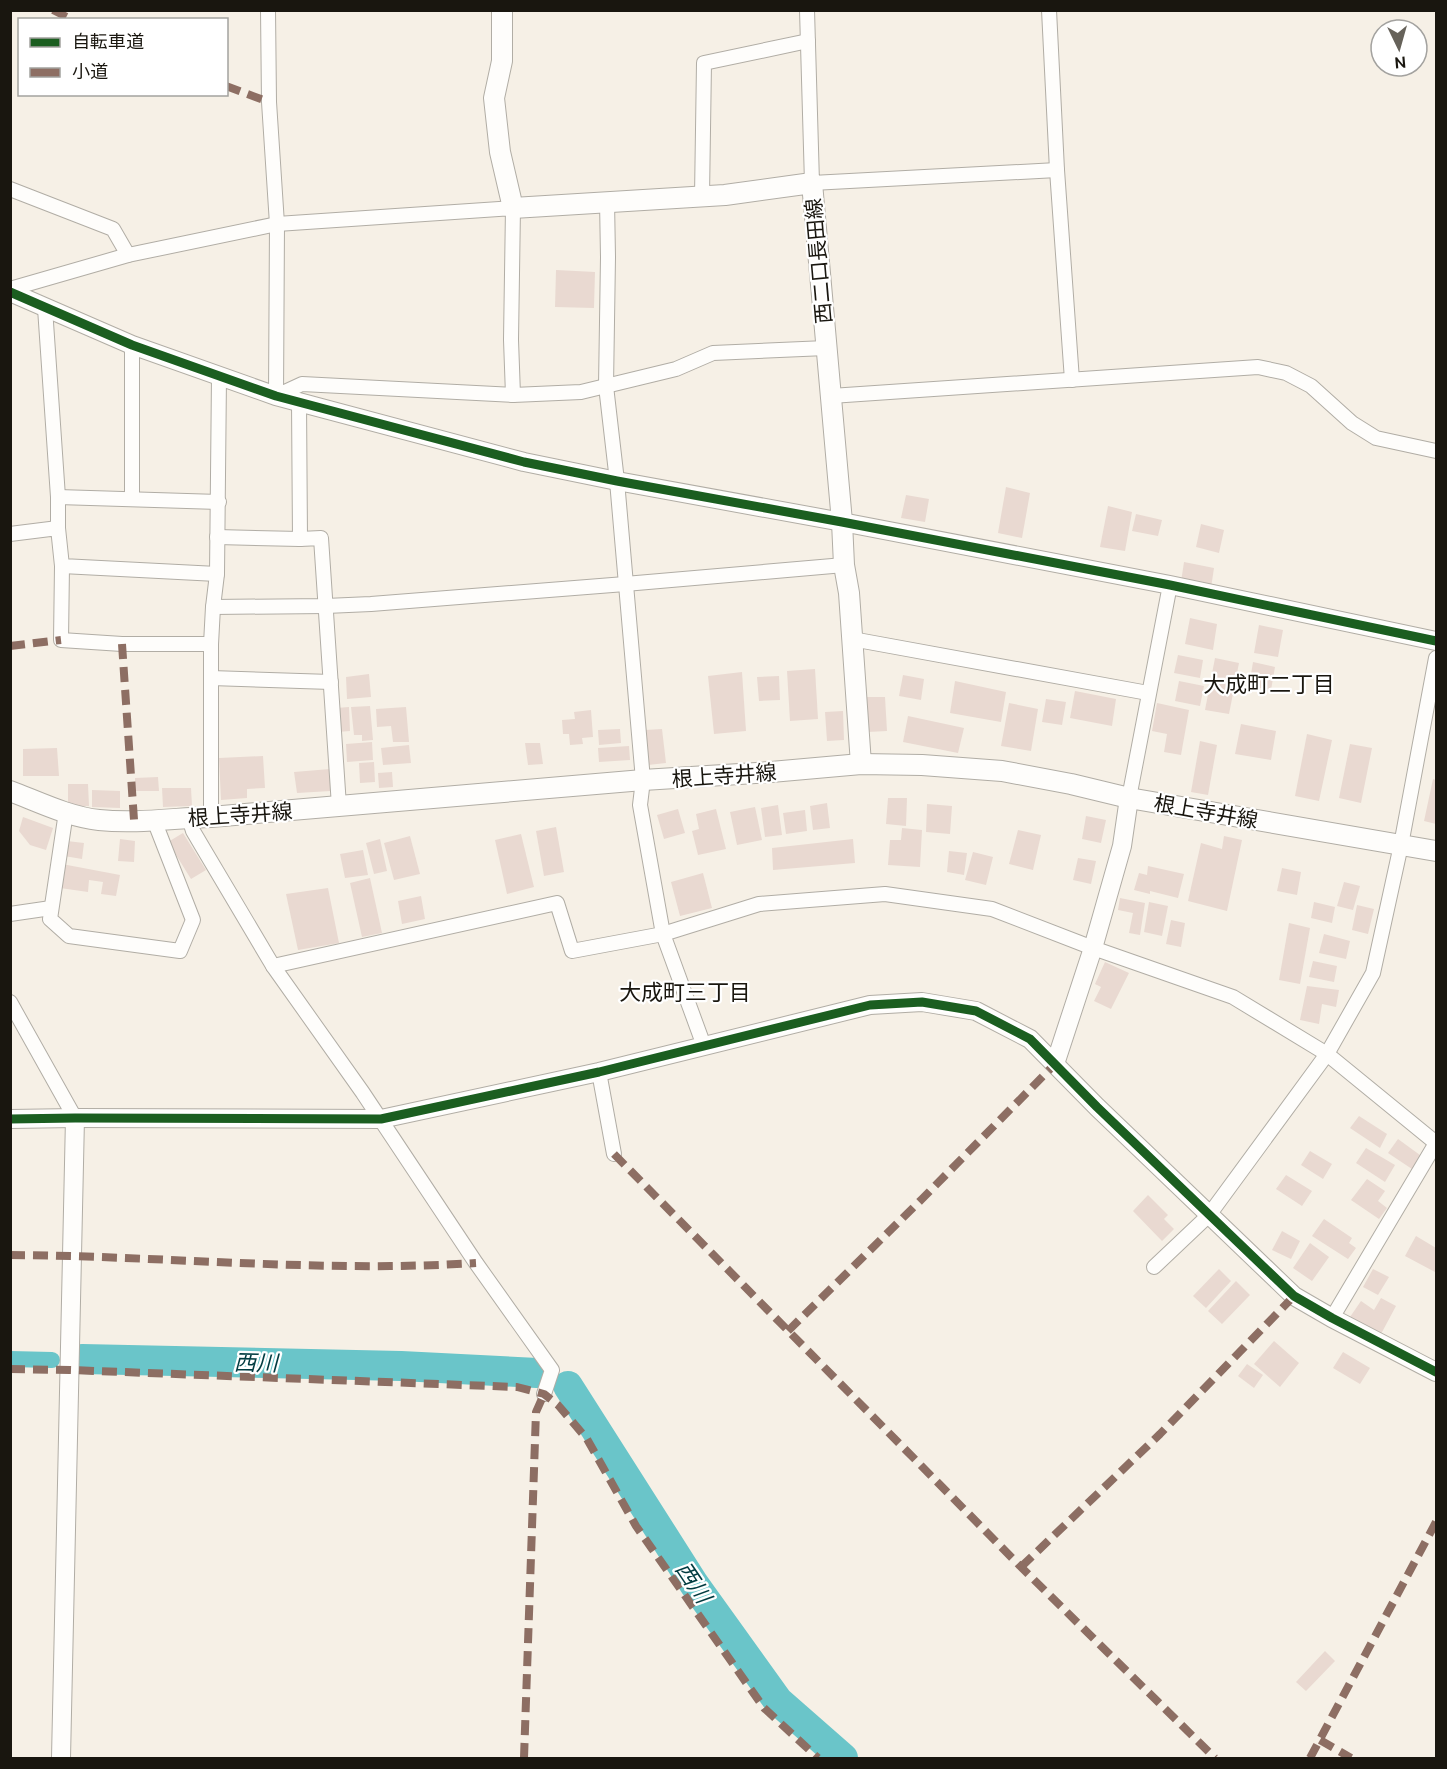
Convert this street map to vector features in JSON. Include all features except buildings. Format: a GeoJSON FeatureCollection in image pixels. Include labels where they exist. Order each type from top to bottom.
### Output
{"type":"FeatureCollection","features":[{"type":"Feature","properties":{"kind":"main road"},"geometry":{"type":"LineString","coordinates":[[502,10],[502,61],[494,98],[500,152],[513,208]]}},
{"type":"Feature","properties":{"kind":"main road","name":"西二口長田線"},"geometry":{"type":"LineString","coordinates":[[513,208],[702,196],[812,183],[844,565],[849,592],[861,764]]}},
{"type":"Feature","properties":{"kind":"main road","name":"根上寺井線"},"geometry":{"type":"LineString","coordinates":[[10,791],[66,812],[100,820],[154,820],[861,764],[922,765],[1002,771],[1129,798],[1437,852]]}},
{"type":"Feature","properties":{"kind":"street"},"geometry":{"type":"LineString","coordinates":[[268,10],[269,102],[277,224],[276,396]]}},
{"type":"Feature","properties":{"kind":"street"},"geometry":{"type":"LineString","coordinates":[[807,10],[812,183],[1057,170]]}},
{"type":"Feature","properties":{"kind":"street"},"geometry":{"type":"LineString","coordinates":[[1049,10],[1057,170],[1072,380]]}},
{"type":"Feature","properties":{"kind":"street"},"geometry":{"type":"LineString","coordinates":[[702,196],[704,63],[808,40]]}},
{"type":"Feature","properties":{"kind":"street"},"geometry":{"type":"LineString","coordinates":[[10,189],[113,229],[128,255]]}},
{"type":"Feature","properties":{"kind":"street"},"geometry":{"type":"LineString","coordinates":[[607,201],[606,386],[617,482],[643,780],[639,805],[663,934],[704,1046]]}},
{"type":"Feature","properties":{"kind":"street"},"geometry":{"type":"LineString","coordinates":[[10,291],[128,255],[277,224],[513,208],[511,340],[513,395]]}},
{"type":"Feature","properties":{"kind":"street"},"geometry":{"type":"LineString","coordinates":[[10,291],[132,345],[276,396],[524,462],[617,482],[842,522],[1170,585],[1437,641]]}},
{"type":"Feature","properties":{"kind":"street"},"geometry":{"type":"LineString","coordinates":[[45,308],[62,566],[61,640],[122,644],[211,644]]}},
{"type":"Feature","properties":{"kind":"street"},"geometry":{"type":"LineString","coordinates":[[132,345],[132,499]]}},
{"type":"Feature","properties":{"kind":"street"},"geometry":{"type":"LineString","coordinates":[[276,396],[302,384],[513,395],[581,392],[676,369],[713,353],[826,348]]}},
{"type":"Feature","properties":{"kind":"street"},"geometry":{"type":"LineString","coordinates":[[831,396],[1258,367],[1286,373],[1311,386],[1352,423],[1376,438],[1437,451]]}},
{"type":"Feature","properties":{"kind":"street"},"geometry":{"type":"LineString","coordinates":[[212,817],[211,644],[217,574],[219,377]]}},
{"type":"Feature","properties":{"kind":"street"},"geometry":{"type":"LineString","coordinates":[[299,402],[300,539]]}},
{"type":"Feature","properties":{"kind":"street"},"geometry":{"type":"LineString","coordinates":[[58,497],[219,502]]}},
{"type":"Feature","properties":{"kind":"street"},"geometry":{"type":"LineString","coordinates":[[10,534],[58,528]]}},
{"type":"Feature","properties":{"kind":"street"},"geometry":{"type":"LineString","coordinates":[[217,537],[300,539],[321,537],[339,806]]}},
{"type":"Feature","properties":{"kind":"street"},"geometry":{"type":"LineString","coordinates":[[213,607],[326,606],[844,565]]}},
{"type":"Feature","properties":{"kind":"street"},"geometry":{"type":"LineString","coordinates":[[62,566],[217,574]]}},
{"type":"Feature","properties":{"kind":"street"},"geometry":{"type":"LineString","coordinates":[[1055,1064],[1093,948],[1122,846],[1148,693],[1170,585]]}},
{"type":"Feature","properties":{"kind":"street"},"geometry":{"type":"LineString","coordinates":[[852,639],[1148,693]]}},
{"type":"Feature","properties":{"kind":"street"},"geometry":{"type":"LineString","coordinates":[[1154,1267],[1209,1215],[1327,1053],[1373,973],[1401,845],[1437,658]]}},
{"type":"Feature","properties":{"kind":"street"},"geometry":{"type":"LineString","coordinates":[[211,678],[332,682]]}},
{"type":"Feature","properties":{"kind":"street"},"geometry":{"type":"LineString","coordinates":[[66,812],[50,919],[69,936],[180,951],[193,920],[154,820]]}},
{"type":"Feature","properties":{"kind":"street"},"geometry":{"type":"LineString","coordinates":[[189,818],[193,831],[273,966],[381,1119],[476,1263],[552,1370],[544,1394]]}},
{"type":"Feature","properties":{"kind":"street"},"geometry":{"type":"LineString","coordinates":[[273,966],[557,903],[572,951],[663,934],[759,904],[885,894],[992,909],[1093,948],[1233,997],[1327,1053],[1436,1143],[1332,1318]]}},
{"type":"Feature","properties":{"kind":"street"},"geometry":{"type":"LineString","coordinates":[[10,914],[51,908]]}},
{"type":"Feature","properties":{"kind":"street"},"geometry":{"type":"LineString","coordinates":[[10,1002],[75,1118],[61,1758]]}},
{"type":"Feature","properties":{"kind":"street"},"geometry":{"type":"LineString","coordinates":[[10,1119],[381,1119],[599,1072],[870,1005],[922,1002],[976,1011],[1030,1039],[1097,1107],[1294,1296],[1437,1372]]}},
{"type":"Feature","properties":{"kind":"street"},"geometry":{"type":"LineString","coordinates":[[599,1072],[614,1154]]}},
{"type":"Feature","properties":{"kind":"waterway"},"geometry":{"type":"LineString","coordinates":[[10,1359],[52,1360]]}},
{"type":"Feature","properties":{"kind":"waterway","name":"西川"},"geometry":{"type":"LineString","coordinates":[[82,1359],[401,1366],[537,1373]]}},
{"type":"Feature","properties":{"kind":"waterway","name":"西川"},"geometry":{"type":"LineString","coordinates":[[568,1386],[694,1584],[778,1701],[843,1758]]}},
{"type":"Feature","properties":{"kind":"marked path"},"geometry":{"type":"LineString","coordinates":[[53,10],[69,18]]}},
{"type":"Feature","properties":{"kind":"marked path"},"geometry":{"type":"LineString","coordinates":[[228,87],[269,102]]}},
{"type":"Feature","properties":{"kind":"marked path"},"geometry":{"type":"LineString","coordinates":[[10,646],[61,640]]}},
{"type":"Feature","properties":{"kind":"marked path"},"geometry":{"type":"LineString","coordinates":[[122,644],[134,820]]}},
{"type":"Feature","properties":{"kind":"marked path"},"geometry":{"type":"LineString","coordinates":[[788,1331],[1055,1064]]}},
{"type":"Feature","properties":{"kind":"marked path"},"geometry":{"type":"LineString","coordinates":[[614,1154],[1021,1567],[1215,1758]]}},
{"type":"Feature","properties":{"kind":"marked path"},"geometry":{"type":"LineString","coordinates":[[10,1255],[360,1266],[476,1263]]}},
{"type":"Feature","properties":{"kind":"marked path"},"geometry":{"type":"LineString","coordinates":[[1021,1567],[1160,1434],[1294,1296]]}},
{"type":"Feature","properties":{"kind":"marked path"},"geometry":{"type":"LineString","coordinates":[[10,1369],[517,1387],[544,1394],[558,1405],[587,1439],[636,1526],[764,1708],[818,1758]]}},
{"type":"Feature","properties":{"kind":"marked path"},"geometry":{"type":"LineString","coordinates":[[524,1758],[536,1412],[544,1394]]}},
{"type":"Feature","properties":{"kind":"marked path"},"geometry":{"type":"LineString","coordinates":[[1310,1758],[1436,1522]]}},
{"type":"Feature","properties":{"kind":"marked path"},"geometry":{"type":"LineString","coordinates":[[1320,1740],[1351,1758]]}},
{"type":"Feature","properties":{"kind":"cycle path"},"geometry":{"type":"LineString","coordinates":[[10,292],[132,345],[276,396],[524,462],[1170,585],[1436,641]]}},
{"type":"Feature","properties":{"kind":"cycle path"},"geometry":{"type":"LineString","coordinates":[[10,1119],[381,1119],[599,1072],[870,1005],[922,1002],[976,1011],[1030,1039],[1097,1107],[1294,1296],[1436,1372]]}},
{"type":"Feature","properties":{"kind":"district","name":"大成町二丁目"},"geometry":{"type":"Point","coordinates":[1269,683]}},
{"type":"Feature","properties":{"kind":"district","name":"大成町三丁目"},"geometry":{"type":"Point","coordinates":[685,991]}}]}
